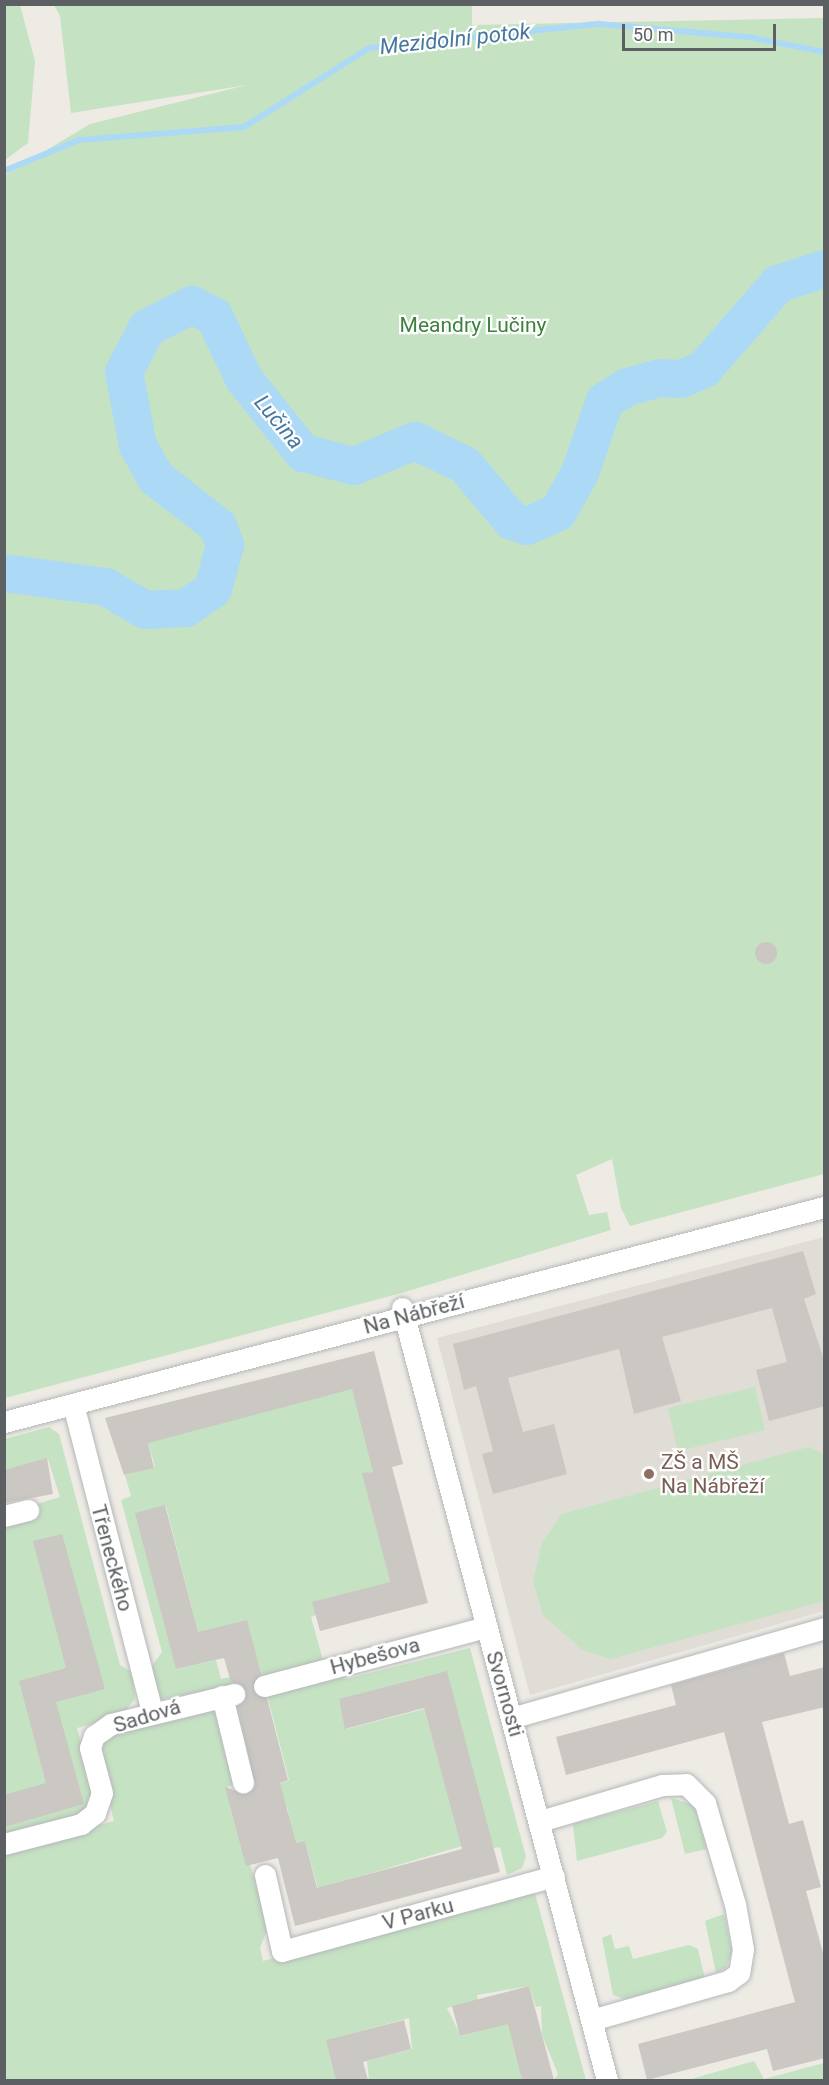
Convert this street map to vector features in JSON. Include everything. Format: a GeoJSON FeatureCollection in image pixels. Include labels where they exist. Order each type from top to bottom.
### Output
{"type":"FeatureCollection","features":[{"type":"Feature","properties":{"kind":"street","name":"Na Nábřeží"},"geometry":{"type":"LineString","coordinates":[[4,1422],[403,1312],[825,1207]]}},
{"type":"Feature","properties":{"kind":"street","name":"Svornosti"},"geometry":{"type":"LineString","coordinates":[[403,1312],[607,2080]]}},
{"type":"Feature","properties":{"kind":"street","name":"Třeneckého"},"geometry":{"type":"LineString","coordinates":[[73,1404],[152,1712]]}},
{"type":"Feature","properties":{"kind":"street"},"geometry":{"type":"LineString","coordinates":[[4,1516],[28,1510]]}},
{"type":"Feature","properties":{"kind":"street","name":"Hybešova"},"geometry":{"type":"LineString","coordinates":[[264,1686],[486,1627]]}},
{"type":"Feature","properties":{"kind":"street"},"geometry":{"type":"LineString","coordinates":[[511,1718],[825,1628]]}},
{"type":"Feature","properties":{"kind":"street","name":"Sadová"},"geometry":{"type":"LineString","coordinates":[[4,1844],[81,1824],[95,1813],[102,1793],[90,1748],[94,1736],[152,1712],[228,1695],[243,1782]]}},
{"type":"Feature","properties":{"kind":"street"},"geometry":{"type":"LineString","coordinates":[[540,1821],[662,1785],[686,1784],[705,1803],[735,1904],[743,1949],[739,1973],[728,1981],[591,2020]]}},
{"type":"Feature","properties":{"kind":"street","name":"V Parku"},"geometry":{"type":"LineString","coordinates":[[265,1875],[282,1951],[554,1876]]}},
{"type":"Feature","properties":{"kind":"shaded area","name":"ZŠ a MŠ Na Nábřeží"},"geometry":{"type":"Polygon","coordinates":[[[824,1237],[824,1611],[530,1695],[437,1338],[824,1237]]]}},
{"type":"Feature","properties":{"kind":"green space"},"geometry":{"type":"Polygon","coordinates":[[[5,4],[20,5],[35,61],[28,143],[5,160],[5,4]]]}},
{"type":"Feature","properties":{"kind":"green space","name":"Meandry Lučiny"},"geometry":{"type":"Polygon","coordinates":[[[472,4],[472,25],[824,18],[824,1174],[630,1226],[621,1208],[612,1159],[576,1175],[589,1215],[607,1212],[611,1230],[398,1294],[5,1398],[5,175],[90,124],[247,85],[71,113],[60,16],[54,5],[472,4]]]}},
{"type":"Feature","properties":{"kind":"green space"},"geometry":{"type":"Polygon","coordinates":[[[755,1387],[765,1430],[678,1451],[668,1408],[755,1387]]]}},
{"type":"Feature","properties":{"kind":"green space"},"geometry":{"type":"Polygon","coordinates":[[[352,1388],[375,1471],[363,1474],[390,1582],[311,1617],[323,1660],[263,1679],[198,1632],[166,1506],[137,1513],[177,1669],[216,1660],[221,1679],[230,1677],[233,1687],[161,1699],[150,1669],[162,1652],[121,1500],[131,1496],[125,1475],[155,1467],[148,1442],[352,1388]]]}},
{"type":"Feature","properties":{"kind":"green space"},"geometry":{"type":"Polygon","coordinates":[[[49,1427],[59,1434],[120,1665],[132,1672],[135,1699],[120,1717],[77,1728],[94,1791],[86,1813],[5,1838],[5,1523],[32,1500],[34,1505],[60,1497],[48,1459],[5,1470],[5,1439],[49,1427]]]}},
{"type":"Feature","properties":{"kind":"green space"},"geometry":{"type":"Polygon","coordinates":[[[809,1447],[824,1455],[824,1601],[610,1659],[583,1650],[543,1615],[533,1581],[542,1543],[562,1514],[809,1447]]]}},
{"type":"Feature","properties":{"kind":"green space"},"geometry":{"type":"Polygon","coordinates":[[[470,1648],[526,1857],[522,1868],[507,1875],[500,1847],[494,1848],[423,1677],[339,1700],[347,1729],[424,1709],[462,1846],[318,1889],[305,1841],[292,1844],[288,1810],[276,1785],[289,1780],[266,1691],[333,1673],[346,1679],[470,1648]]]}},
{"type":"Feature","properties":{"kind":"green space"},"geometry":{"type":"Polygon","coordinates":[[[236,1699],[255,1774],[226,1788],[269,1925],[260,1948],[263,1961],[534,1890],[586,2080],[554,2080],[558,2074],[542,2035],[541,2006],[536,2007],[529,1986],[477,1995],[478,2000],[447,2008],[461,2036],[509,2023],[522,2079],[517,2080],[369,2080],[367,2061],[412,2049],[409,2018],[327,2040],[337,2080],[5,2080],[5,1851],[114,1821],[98,1756],[99,1746],[115,1732],[236,1699]]]}},
{"type":"Feature","properties":{"kind":"green space"},"geometry":{"type":"Polygon","coordinates":[[[671,1798],[694,1805],[707,1849],[685,1854],[671,1798]]]}},
{"type":"Feature","properties":{"kind":"green space"},"geometry":{"type":"Polygon","coordinates":[[[658,1801],[667,1832],[662,1838],[577,1861],[573,1824],[658,1801]]]}},
{"type":"Feature","properties":{"kind":"green space"},"geometry":{"type":"Polygon","coordinates":[[[724,1914],[732,1952],[726,1968],[716,1973],[705,1921],[724,1914]]]}},
{"type":"Feature","properties":{"kind":"green space"},"geometry":{"type":"Polygon","coordinates":[[[611,1934],[615,1949],[629,1946],[633,1959],[689,1945],[698,1949],[705,1979],[624,1999],[613,1995],[602,1938],[611,1934]]]}},
{"type":"Feature","properties":{"kind":"green space"},"geometry":{"type":"Polygon","coordinates":[[[754,2061],[764,2079],[824,2063],[824,2080],[688,2080],[754,2061]]]}},
{"type":"Feature","properties":{"kind":"building"},"geometry":{"type":"Polygon","coordinates":[[[766,942],[774,945],[777,953],[774,961],[766,964],[758,961],[755,953],[758,945],[766,942]]]}},
{"type":"Feature","properties":{"kind":"building"},"geometry":{"type":"Polygon","coordinates":[[[803,1251],[816,1294],[804,1299],[825,1363],[825,1406],[769,1421],[756,1370],[787,1362],[772,1308],[662,1337],[681,1401],[634,1414],[619,1349],[508,1378],[523,1432],[554,1424],[567,1474],[493,1494],[482,1454],[493,1451],[476,1386],[464,1390],[453,1344],[803,1251]]]}},
{"type":"Feature","properties":{"kind":"building"},"geometry":{"type":"Polygon","coordinates":[[[374,1351],[403,1464],[392,1467],[428,1603],[320,1631],[312,1602],[390,1582],[362,1473],[373,1472],[352,1389],[148,1443],[154,1468],[124,1475],[105,1418],[374,1351]]]}},
{"type":"Feature","properties":{"kind":"building"},"geometry":{"type":"Polygon","coordinates":[[[47,1458],[53,1494],[4,1503],[4,1470],[47,1458]]]}},
{"type":"Feature","properties":{"kind":"building"},"geometry":{"type":"Polygon","coordinates":[[[165,1505],[198,1632],[247,1620],[261,1674],[252,1689],[267,1698],[288,1780],[280,1783],[296,1843],[305,1841],[317,1888],[462,1849],[424,1708],[345,1729],[339,1699],[447,1671],[500,1872],[295,1926],[278,1858],[246,1866],[225,1787],[245,1794],[255,1785],[238,1706],[246,1690],[231,1682],[224,1658],[176,1669],[135,1513],[165,1505]]]}},
{"type":"Feature","properties":{"kind":"building"},"geometry":{"type":"Polygon","coordinates":[[[62,1534],[105,1689],[56,1702],[84,1804],[4,1827],[4,1795],[46,1783],[19,1681],[66,1668],[33,1541],[62,1534]]]}},
{"type":"Feature","properties":{"kind":"building"},"geometry":{"type":"Polygon","coordinates":[[[784,1653],[790,1676],[825,1667],[825,1707],[762,1722],[789,1824],[803,1820],[821,1887],[806,1891],[825,1960],[825,2058],[773,2071],[767,2049],[647,2080],[638,2044],[795,2002],[724,1732],[566,1775],[556,1737],[676,1705],[671,1685],[784,1653]]]}},
{"type":"Feature","properties":{"kind":"building"},"geometry":{"type":"Polygon","coordinates":[[[529,1986],[554,2080],[522,2080],[508,2024],[460,2036],[452,2006],[529,1986]]]}},
{"type":"Feature","properties":{"kind":"building"},"geometry":{"type":"Polygon","coordinates":[[[404,2020],[411,2049],[363,2062],[368,2080],[336,2080],[326,2040],[404,2020]]]}},
{"type":"Feature","properties":{"kind":"waterway","name":"Mezidolní potok"},"geometry":{"type":"LineString","coordinates":[[4,171],[79,140],[244,127],[369,48],[599,24],[749,37],[824,52]]}},
{"type":"Feature","properties":{"kind":"waterway","name":"Lučina"},"geometry":{"type":"LineString","coordinates":[[4,573],[106,587],[145,610],[186,608],[213,589],[225,545],[218,526],[156,478],[138,446],[124,372],[147,328],[192,305],[214,316],[244,379],[303,453],[354,466],[415,441],[465,465],[512,521],[527,526],[558,512],[580,473],[605,401],[627,387],[660,378],[681,379],[704,369],[778,284],[824,269]]}},
{"type":"Feature","properties":{"kind":"tunnel"},"geometry":{"type":"LineString","coordinates":[[234,1694],[264,1686]]}},
{"type":"Feature","properties":{"kind":"place","name":"ZŠ a MŠ Na Nábřeží"},"geometry":{"type":"Point","coordinates":[649,1474]}}]}
